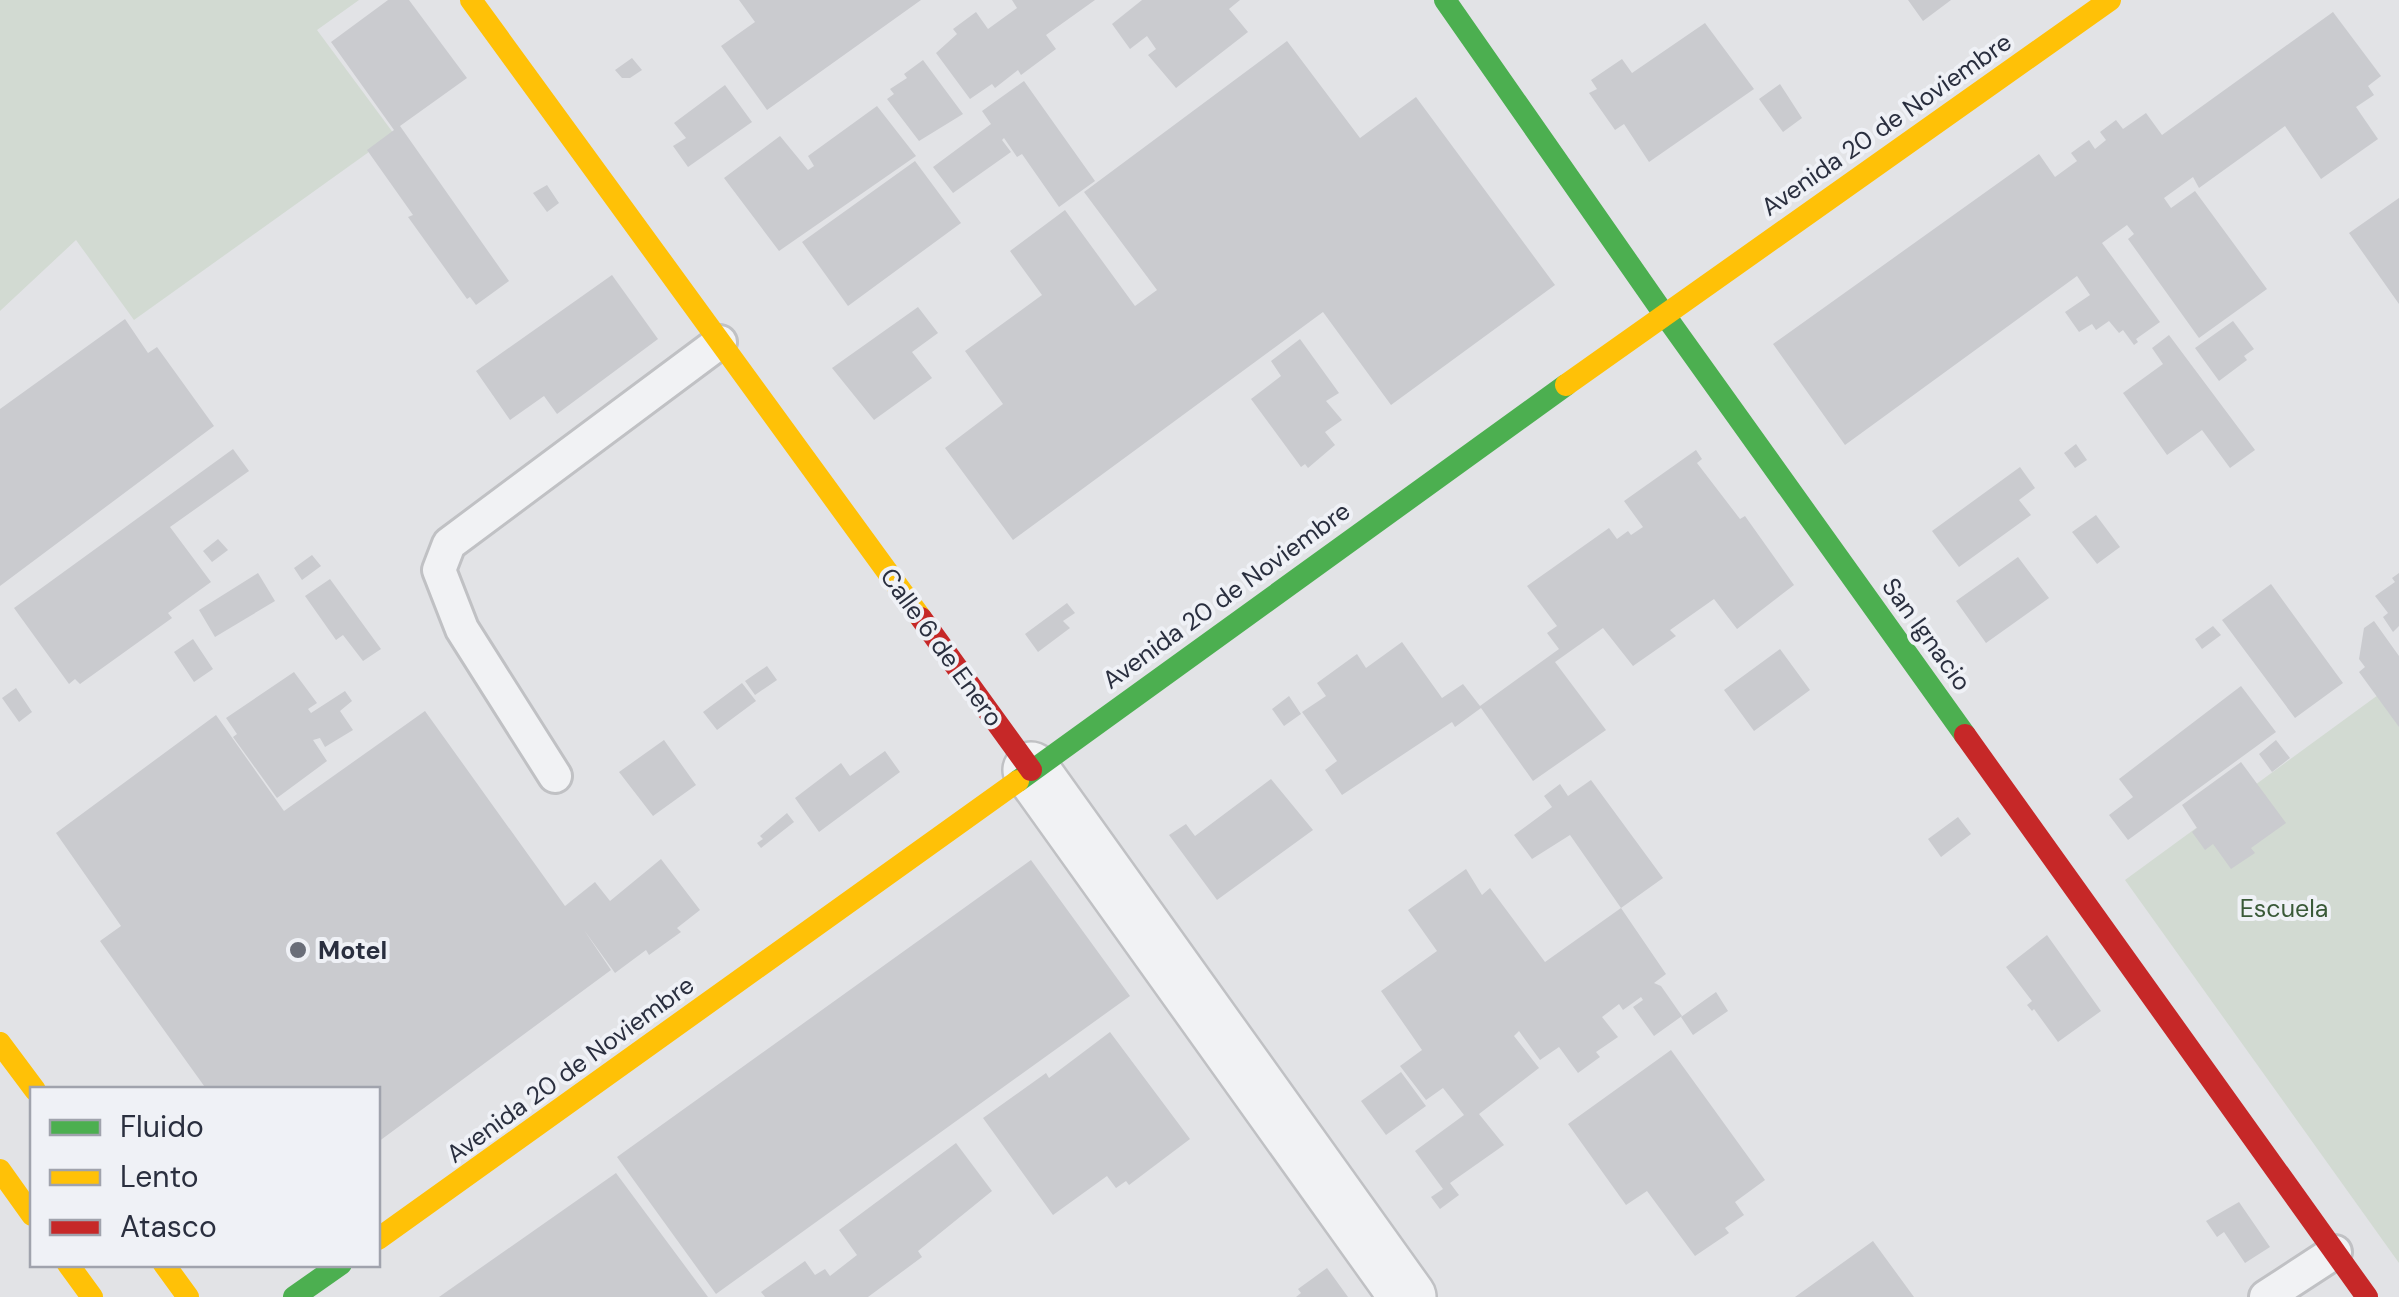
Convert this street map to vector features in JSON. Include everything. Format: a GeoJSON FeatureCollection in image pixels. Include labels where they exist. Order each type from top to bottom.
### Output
{"type":"FeatureCollection","features":[{"type":"Feature","properties":{"kind":"main road","name":"Calle 6 de Enero"},"geometry":{"type":"LineString","coordinates":[[470,0],[1031,770]]}},
{"type":"Feature","properties":{"kind":"main road","name":"San Ignacio"},"geometry":{"type":"LineString","coordinates":[[1445,0],[1664,314],[2367,1297]]}},
{"type":"Feature","properties":{"kind":"main road","name":"Avenida 20 de Noviembre"},"geometry":{"type":"LineString","coordinates":[[380,1238],[1664,314],[2110,0]]}},
{"type":"Feature","properties":{"kind":"main road"},"geometry":{"type":"LineString","coordinates":[[0,1042],[33,1087]]}},
{"type":"Feature","properties":{"kind":"main road"},"geometry":{"type":"LineString","coordinates":[[0,1170],[30,1212]]}},
{"type":"Feature","properties":{"kind":"main road"},"geometry":{"type":"LineString","coordinates":[[70,1267],[92,1297]]}},
{"type":"Feature","properties":{"kind":"main road"},"geometry":{"type":"LineString","coordinates":[[166,1267],[188,1297]]}},
{"type":"Feature","properties":{"kind":"main road"},"geometry":{"type":"LineString","coordinates":[[294,1297],[337,1267]]}},
{"type":"Feature","properties":{"kind":"street","name":"Calle 6 de Enero"},"geometry":{"type":"LineString","coordinates":[[1031,770],[1408,1297]]}},
{"type":"Feature","properties":{"kind":"lane"},"geometry":{"type":"LineString","coordinates":[[555,776],[462,629],[439,570],[449,544],[720,342]]}},
{"type":"Feature","properties":{"kind":"lane"},"geometry":{"type":"LineString","coordinates":[[2266,1297],[2335,1252]]}},
{"type":"Feature","properties":{"kind":"green space"},"geometry":{"type":"Polygon","coordinates":[[[0,0],[359,0],[317,30],[394,134],[134,320],[76,240],[0,311],[0,0]]]}},
{"type":"Feature","properties":{"kind":"green space","name":"Escuela"},"geometry":{"type":"Polygon","coordinates":[[[2389,687],[2399,701],[2399,1263],[2125,880],[2389,687]]]}},
{"type":"Feature","properties":{"kind":"building"},"geometry":{"type":"Polygon","coordinates":[[[388,0],[409,0],[467,78],[400,126],[509,281],[476,305],[470,297],[467,299],[408,217],[413,215],[367,150],[394,130],[331,42],[388,0]]]}},
{"type":"Feature","properties":{"kind":"building"},"geometry":{"type":"Polygon","coordinates":[[[739,0],[921,0],[767,110],[721,46],[755,22],[739,0]]]}},
{"type":"Feature","properties":{"kind":"building"},"geometry":{"type":"Polygon","coordinates":[[[1012,0],[1095,0],[1046,35],[1056,49],[1021,75],[1018,70],[995,88],[992,84],[970,99],[936,53],[957,34],[953,29],[976,12],[988,29],[1017,8],[1012,0]]]}},
{"type":"Feature","properties":{"kind":"building"},"geometry":{"type":"Polygon","coordinates":[[[1142,0],[1240,0],[1229,9],[1248,32],[1176,88],[1148,55],[1156,49],[1147,36],[1130,49],[1112,24],[1142,0]]]}},
{"type":"Feature","properties":{"kind":"building"},"geometry":{"type":"Polygon","coordinates":[[[1908,0],[1951,0],[1923,21],[1908,0]]]}},
{"type":"Feature","properties":{"kind":"building"},"geometry":{"type":"Polygon","coordinates":[[[2333,12],[2381,76],[2368,86],[2374,95],[2356,107],[2378,139],[2321,179],[2285,126],[2199,188],[2193,177],[2164,198],[2171,208],[2195,191],[2267,289],[2199,338],[2128,239],[2134,234],[2127,225],[2102,243],[2160,322],[2136,339],[2138,342],[2134,345],[2123,330],[2119,333],[2109,321],[2096,330],[2092,324],[2079,332],[2065,312],[2090,295],[2077,276],[1845,445],[1773,344],[2039,154],[2055,177],[2077,161],[2071,153],[2089,140],[2095,149],[2106,140],[2100,132],[2116,120],[2123,129],[2146,113],[2162,135],[2333,12]]]}},
{"type":"Feature","properties":{"kind":"building"},"geometry":{"type":"Polygon","coordinates":[[[1705,23],[1754,89],[1649,162],[1624,124],[1615,130],[1589,93],[1597,89],[1591,80],[1622,59],[1632,73],[1705,23]]]}},
{"type":"Feature","properties":{"kind":"building"},"geometry":{"type":"Polygon","coordinates":[[[1287,41],[1360,138],[1416,97],[1555,285],[1391,405],[1323,312],[1013,540],[945,448],[1003,404],[965,351],[1042,295],[1010,251],[1065,210],[1135,306],[1157,290],[1084,192],[1287,41]]]}},
{"type":"Feature","properties":{"kind":"building"},"geometry":{"type":"Polygon","coordinates":[[[632,58],[642,70],[622,78],[615,70],[632,58]]]}},
{"type":"Feature","properties":{"kind":"building"},"geometry":{"type":"Polygon","coordinates":[[[923,60],[963,114],[919,141],[887,99],[894,94],[890,89],[923,60]]]}},
{"type":"Feature","properties":{"kind":"building"},"geometry":{"type":"Polygon","coordinates":[[[1024,81],[1095,181],[1059,207],[1022,154],[1017,157],[1004,138],[1011,152],[953,193],[933,167],[991,124],[982,111],[1024,81]]]}},
{"type":"Feature","properties":{"kind":"building"},"geometry":{"type":"Polygon","coordinates":[[[1780,84],[1802,118],[1783,132],[1759,99],[1780,84]]]}},
{"type":"Feature","properties":{"kind":"building"},"geometry":{"type":"Polygon","coordinates":[[[725,85],[752,122],[688,167],[673,146],[686,138],[674,123],[725,85]]]}},
{"type":"Feature","properties":{"kind":"building"},"geometry":{"type":"Polygon","coordinates":[[[877,106],[916,156],[779,251],[724,178],[780,136],[808,170],[814,166],[808,156],[877,106]]]}},
{"type":"Feature","properties":{"kind":"building"},"geometry":{"type":"Polygon","coordinates":[[[915,161],[961,223],[848,306],[802,242],[915,161]]]}},
{"type":"Feature","properties":{"kind":"building"},"geometry":{"type":"Polygon","coordinates":[[[547,185],[559,203],[547,212],[533,193],[547,185]]]}},
{"type":"Feature","properties":{"kind":"building"},"geometry":{"type":"Polygon","coordinates":[[[2399,198],[2399,304],[2349,233],[2399,198]]]}},
{"type":"Feature","properties":{"kind":"building"},"geometry":{"type":"Polygon","coordinates":[[[612,275],[658,339],[557,414],[544,396],[510,420],[476,371],[612,275]]]}},
{"type":"Feature","properties":{"kind":"building"},"geometry":{"type":"Polygon","coordinates":[[[918,307],[938,333],[912,352],[932,378],[874,420],[832,368],[918,307]]]}},
{"type":"Feature","properties":{"kind":"building"},"geometry":{"type":"Polygon","coordinates":[[[125,319],[148,353],[157,347],[214,426],[0,586],[0,409],[125,319]]]}},
{"type":"Feature","properties":{"kind":"building"},"geometry":{"type":"Polygon","coordinates":[[[2233,321],[2254,349],[2244,356],[2247,360],[2219,381],[2195,348],[2233,321]]]}},
{"type":"Feature","properties":{"kind":"building"},"geometry":{"type":"Polygon","coordinates":[[[2169,335],[2255,450],[2230,468],[2202,430],[2167,455],[2123,393],[2163,364],[2152,348],[2169,335]]]}},
{"type":"Feature","properties":{"kind":"building"},"geometry":{"type":"Polygon","coordinates":[[[1300,339],[1339,393],[1326,401],[1342,420],[1325,432],[1335,445],[1308,468],[1305,464],[1301,467],[1251,399],[1281,376],[1271,361],[1300,339]]]}},
{"type":"Feature","properties":{"kind":"building"},"geometry":{"type":"Polygon","coordinates":[[[2076,444],[2087,460],[2075,468],[2064,453],[2076,444]]]}},
{"type":"Feature","properties":{"kind":"building"},"geometry":{"type":"Polygon","coordinates":[[[233,449],[249,471],[170,527],[211,582],[168,613],[172,618],[80,684],[75,679],[69,684],[14,608],[233,449]]]}},
{"type":"Feature","properties":{"kind":"building"},"geometry":{"type":"Polygon","coordinates":[[[1696,450],[1702,459],[1697,463],[1740,519],[1745,516],[1794,585],[1737,629],[1714,599],[1670,630],[1676,636],[1633,666],[1603,628],[1555,662],[1606,730],[1533,781],[1481,708],[1455,727],[1452,722],[1342,795],[1325,770],[1337,761],[1302,712],[1326,696],[1317,683],[1357,654],[1366,668],[1402,642],[1442,698],[1463,684],[1480,706],[1559,649],[1547,633],[1557,626],[1527,586],[1609,528],[1617,539],[1643,527],[1624,501],[1696,450]]]}},
{"type":"Feature","properties":{"kind":"building"},"geometry":{"type":"Polygon","coordinates":[[[2020,467],[2035,488],[2019,500],[2031,515],[1959,567],[1932,531],[2020,467]]]}},
{"type":"Feature","properties":{"kind":"building"},"geometry":{"type":"Polygon","coordinates":[[[2096,515],[2120,547],[2097,564],[2072,532],[2096,515]]]}},
{"type":"Feature","properties":{"kind":"building"},"geometry":{"type":"Polygon","coordinates":[[[218,539],[228,550],[212,562],[203,551],[218,539]]]}},
{"type":"Feature","properties":{"kind":"building"},"geometry":{"type":"Polygon","coordinates":[[[312,555],[321,566],[302,580],[294,568],[312,555]]]}},
{"type":"Feature","properties":{"kind":"building"},"geometry":{"type":"Polygon","coordinates":[[[2018,557],[2049,598],[1986,643],[1956,601],[2018,557]]]}},
{"type":"Feature","properties":{"kind":"building"},"geometry":{"type":"Polygon","coordinates":[[[258,573],[275,601],[215,637],[199,610],[258,573]]]}},
{"type":"Feature","properties":{"kind":"building"},"geometry":{"type":"Polygon","coordinates":[[[2399,573],[2399,626],[2393,632],[2383,617],[2388,613],[2375,596],[2395,582],[2392,578],[2399,573]]]}},
{"type":"Feature","properties":{"kind":"building"},"geometry":{"type":"Polygon","coordinates":[[[330,579],[381,649],[363,661],[343,635],[336,640],[305,596],[330,579]]]}},
{"type":"Feature","properties":{"kind":"building"},"geometry":{"type":"Polygon","coordinates":[[[2271,584],[2343,683],[2295,718],[2222,620],[2271,584]]]}},
{"type":"Feature","properties":{"kind":"building"},"geometry":{"type":"Polygon","coordinates":[[[1067,603],[1075,613],[1063,621],[1070,628],[1038,652],[1025,634],[1067,603]]]}},
{"type":"Feature","properties":{"kind":"building"},"geometry":{"type":"Polygon","coordinates":[[[2374,621],[2399,656],[2399,727],[2359,672],[2365,667],[2359,659],[2364,628],[2374,621]]]}},
{"type":"Feature","properties":{"kind":"building"},"geometry":{"type":"Polygon","coordinates":[[[2213,626],[2221,635],[2202,649],[2195,639],[2213,626]]]}},
{"type":"Feature","properties":{"kind":"building"},"geometry":{"type":"Polygon","coordinates":[[[193,639],[213,669],[194,682],[174,652],[193,639]]]}},
{"type":"Feature","properties":{"kind":"building"},"geometry":{"type":"Polygon","coordinates":[[[1780,649],[1810,690],[1754,731],[1724,690],[1780,649]]]}},
{"type":"Feature","properties":{"kind":"building"},"geometry":{"type":"Polygon","coordinates":[[[767,666],[777,680],[755,695],[745,681],[767,666]]]}},
{"type":"Feature","properties":{"kind":"building"},"geometry":{"type":"Polygon","coordinates":[[[294,672],[317,703],[308,709],[311,713],[345,691],[352,701],[340,711],[353,730],[325,747],[320,738],[313,740],[327,761],[277,798],[233,737],[237,734],[226,718],[294,672]]]}},
{"type":"Feature","properties":{"kind":"building"},"geometry":{"type":"Polygon","coordinates":[[[742,683],[756,701],[717,730],[703,712],[742,683]]]}},
{"type":"Feature","properties":{"kind":"building"},"geometry":{"type":"Polygon","coordinates":[[[2241,686],[2276,732],[2128,840],[2109,815],[2133,797],[2119,779],[2241,686]]]}},
{"type":"Feature","properties":{"kind":"building"},"geometry":{"type":"Polygon","coordinates":[[[16,688],[32,712],[19,722],[2,698],[16,688]]]}},
{"type":"Feature","properties":{"kind":"building"},"geometry":{"type":"Polygon","coordinates":[[[1289,696],[1301,714],[1284,726],[1272,709],[1289,696]]]}},
{"type":"Feature","properties":{"kind":"building"},"geometry":{"type":"Polygon","coordinates":[[[425,711],[565,906],[595,882],[610,901],[661,859],[700,910],[677,928],[681,932],[649,955],[646,950],[615,973],[584,930],[611,970],[380,1141],[380,1087],[205,1087],[100,941],[121,926],[56,833],[216,715],[284,811],[425,711]]]}},
{"type":"Feature","properties":{"kind":"building"},"geometry":{"type":"Polygon","coordinates":[[[664,740],[696,785],[653,816],[619,772],[664,740]]]}},
{"type":"Feature","properties":{"kind":"building"},"geometry":{"type":"Polygon","coordinates":[[[2276,740],[2290,758],[2272,772],[2259,754],[2276,740]]]}},
{"type":"Feature","properties":{"kind":"building"},"geometry":{"type":"Polygon","coordinates":[[[885,751],[900,772],[819,832],[795,798],[841,763],[850,776],[885,751]]]}},
{"type":"Feature","properties":{"kind":"building"},"geometry":{"type":"Polygon","coordinates":[[[2241,762],[2286,823],[2251,848],[2255,853],[2231,869],[2213,844],[2205,850],[2192,832],[2197,828],[2182,805],[2241,762]]]}},
{"type":"Feature","properties":{"kind":"building"},"geometry":{"type":"Polygon","coordinates":[[[1271,779],[1313,830],[1217,900],[1169,835],[1186,824],[1195,836],[1271,779]]]}},
{"type":"Feature","properties":{"kind":"building"},"geometry":{"type":"Polygon","coordinates":[[[1591,780],[1663,878],[1621,908],[1570,835],[1532,859],[1514,835],[1552,807],[1544,796],[1560,784],[1568,796],[1591,780]]]}},
{"type":"Feature","properties":{"kind":"building"},"geometry":{"type":"Polygon","coordinates":[[[787,813],[794,822],[761,848],[757,843],[763,839],[760,836],[787,813]]]}},
{"type":"Feature","properties":{"kind":"building"},"geometry":{"type":"Polygon","coordinates":[[[1958,817],[1971,834],[1941,857],[1928,839],[1958,817]]]}},
{"type":"Feature","properties":{"kind":"building"},"geometry":{"type":"Polygon","coordinates":[[[1031,860],[1130,996],[716,1294],[617,1157],[1031,860]]]}},
{"type":"Feature","properties":{"kind":"building"},"geometry":{"type":"Polygon","coordinates":[[[1466,869],[1482,895],[1490,888],[1545,962],[1621,908],[1666,974],[1654,983],[1661,986],[1682,1016],[1654,1036],[1633,1007],[1643,1000],[1641,997],[1623,1010],[1619,1004],[1602,1017],[1618,1037],[1596,1052],[1600,1057],[1578,1073],[1559,1047],[1540,1060],[1519,1031],[1514,1036],[1539,1068],[1479,1114],[1504,1145],[1450,1183],[1459,1195],[1440,1209],[1431,1197],[1443,1189],[1415,1151],[1464,1115],[1443,1088],[1426,1100],[1400,1066],[1422,1050],[1381,991],[1437,951],[1408,910],[1466,869]]]}},
{"type":"Feature","properties":{"kind":"building"},"geometry":{"type":"Polygon","coordinates":[[[2047,935],[2101,1011],[2058,1042],[2027,1005],[2032,1001],[2006,967],[2047,935]]]}},
{"type":"Feature","properties":{"kind":"building"},"geometry":{"type":"Polygon","coordinates":[[[1716,992],[1728,1011],[1693,1035],[1681,1017],[1716,992]]]}},
{"type":"Feature","properties":{"kind":"building"},"geometry":{"type":"Polygon","coordinates":[[[1110,1032],[1190,1139],[1129,1185],[1126,1181],[1116,1188],[1107,1176],[1053,1215],[983,1118],[1046,1073],[1049,1078],[1110,1032]]]}},
{"type":"Feature","properties":{"kind":"building"},"geometry":{"type":"Polygon","coordinates":[[[1671,1050],[1765,1180],[1735,1202],[1744,1215],[1725,1228],[1729,1233],[1695,1256],[1647,1191],[1626,1205],[1568,1124],[1671,1050]]]}},
{"type":"Feature","properties":{"kind":"building"},"geometry":{"type":"Polygon","coordinates":[[[1401,1072],[1426,1106],[1386,1135],[1361,1101],[1401,1072]]]}},
{"type":"Feature","properties":{"kind":"building"},"geometry":{"type":"Polygon","coordinates":[[[956,1143],[992,1191],[918,1251],[922,1257],[868,1297],[765,1297],[761,1292],[805,1261],[815,1275],[825,1269],[830,1276],[857,1255],[839,1230],[956,1143]]]}},
{"type":"Feature","properties":{"kind":"building"},"geometry":{"type":"Polygon","coordinates":[[[616,1173],[708,1297],[439,1297],[616,1173]]]}},
{"type":"Feature","properties":{"kind":"building"},"geometry":{"type":"Polygon","coordinates":[[[2239,1202],[2270,1247],[2245,1263],[2224,1232],[2217,1237],[2206,1221],[2239,1202]]]}},
{"type":"Feature","properties":{"kind":"building"},"geometry":{"type":"Polygon","coordinates":[[[1873,1241],[1914,1297],[1795,1297],[1873,1241]]]}},
{"type":"Feature","properties":{"kind":"building"},"geometry":{"type":"Polygon","coordinates":[[[1327,1268],[1348,1297],[1296,1297],[1301,1293],[1298,1289],[1327,1268]]]}},
{"type":"Feature","properties":{"kind":"traffic: fast"},"geometry":{"type":"LineString","coordinates":[[1445,0],[1965,735]]}},
{"type":"Feature","properties":{"kind":"traffic: fast"},"geometry":{"type":"LineString","coordinates":[[1018,781],[1566,385]]}},
{"type":"Feature","properties":{"kind":"traffic: fast"},"geometry":{"type":"LineString","coordinates":[[294,1297],[337,1267]]}},
{"type":"Feature","properties":{"kind":"traffic: slow"},"geometry":{"type":"LineString","coordinates":[[471,0],[921,618]]}},
{"type":"Feature","properties":{"kind":"traffic: slow"},"geometry":{"type":"LineString","coordinates":[[1566,385],[2110,0]]}},
{"type":"Feature","properties":{"kind":"traffic: slow"},"geometry":{"type":"LineString","coordinates":[[380,1238],[1018,781]]}},
{"type":"Feature","properties":{"kind":"traffic: slow"},"geometry":{"type":"LineString","coordinates":[[0,1043],[33,1087]]}},
{"type":"Feature","properties":{"kind":"traffic: slow"},"geometry":{"type":"LineString","coordinates":[[0,1170],[30,1212]]}},
{"type":"Feature","properties":{"kind":"traffic: slow"},"geometry":{"type":"LineString","coordinates":[[70,1267],[92,1297]]}},
{"type":"Feature","properties":{"kind":"traffic: slow"},"geometry":{"type":"LineString","coordinates":[[166,1267],[188,1297]]}},
{"type":"Feature","properties":{"kind":"traffic: jam"},"geometry":{"type":"LineString","coordinates":[[921,618],[1031,770]]}},
{"type":"Feature","properties":{"kind":"traffic: jam"},"geometry":{"type":"LineString","coordinates":[[1965,735],[2367,1297]]}},
{"type":"Feature","properties":{"kind":"place","name":"Motel"},"geometry":{"type":"Point","coordinates":[298,950]}}]}
